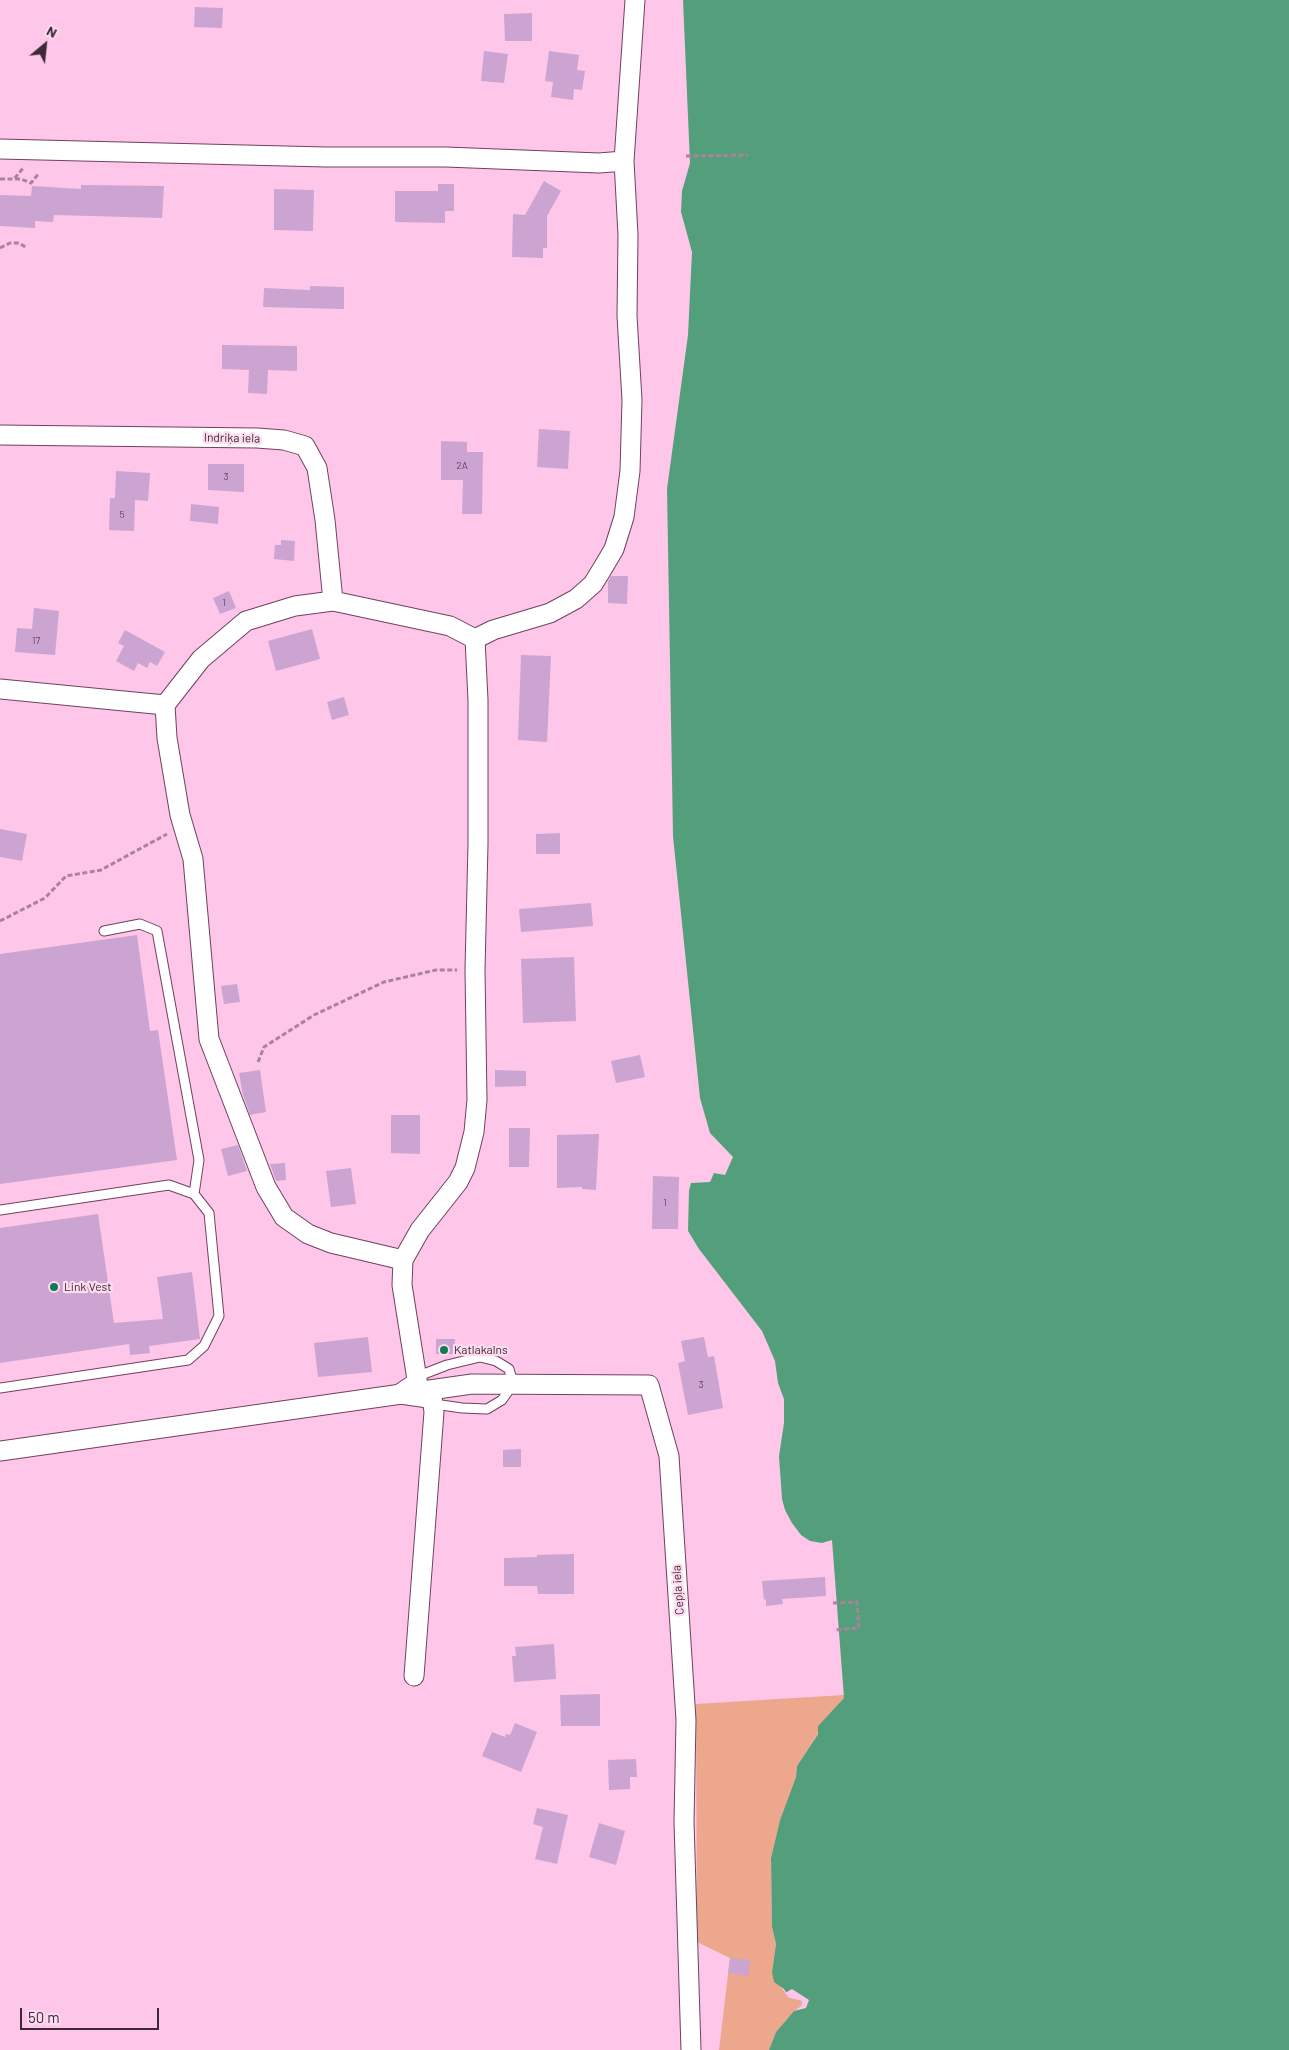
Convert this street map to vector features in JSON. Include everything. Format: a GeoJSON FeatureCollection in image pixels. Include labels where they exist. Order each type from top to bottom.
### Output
{"type":"FeatureCollection","features":[{"type":"Feature","properties":{"kind":"street"},"geometry":{"type":"LineString","coordinates":[[475,639],[493,630],[550,613],[576,599],[593,584],[614,549],[624,517],[630,471],[632,400],[627,316],[628,235],[624,161],[635,0]]}},
{"type":"Feature","properties":{"kind":"street"},"geometry":{"type":"LineString","coordinates":[[0,149],[326,157],[446,157],[599,163],[624,161]]}},
{"type":"Feature","properties":{"kind":"street","name":"Indriķa iela"},"geometry":{"type":"LineString","coordinates":[[0,434],[257,438],[284,440],[305,446],[317,468],[325,520],[333,601]]}},
{"type":"Feature","properties":{"kind":"street"},"geometry":{"type":"LineString","coordinates":[[404,1260],[330,1243],[308,1234],[284,1217],[266,1187],[209,1039],[193,858],[182,826],[167,738],[165,704],[202,659],[246,621],[295,606],[333,601],[450,626],[475,639]]}},
{"type":"Feature","properties":{"kind":"street"},"geometry":{"type":"LineString","coordinates":[[414,1676],[434,1412],[425,1391],[402,1286],[404,1260],[420,1230],[458,1182],[465,1168],[474,1132],[477,1100],[475,970],[478,825],[478,683],[475,639]]}},
{"type":"Feature","properties":{"kind":"street"},"geometry":{"type":"LineString","coordinates":[[0,689],[165,704]]}},
{"type":"Feature","properties":{"kind":"street"},"geometry":{"type":"LineString","coordinates":[[0,1451],[472,1384],[514,1384]]}},
{"type":"Feature","properties":{"kind":"street","name":"Cepļa iela"},"geometry":{"type":"LineString","coordinates":[[514,1384],[649,1386],[669,1456],[686,1720],[685,1798],[691,2050]]}},
{"type":"Feature","properties":{"kind":"lane"},"geometry":{"type":"LineString","coordinates":[[104,931],[140,924],[157,931],[199,1160],[194,1194]]}},
{"type":"Feature","properties":{"kind":"lane"},"geometry":{"type":"LineString","coordinates":[[0,1210],[169,1185],[194,1194],[209,1213],[219,1316],[204,1346],[188,1360],[0,1388]]}},
{"type":"Feature","properties":{"kind":"lane"},"geometry":{"type":"LineString","coordinates":[[425,1391],[447,1365],[480,1357],[496,1360],[509,1369],[514,1384]]}},
{"type":"Feature","properties":{"kind":"path"},"geometry":{"type":"LineString","coordinates":[[686,156],[748,155]]}},
{"type":"Feature","properties":{"kind":"path"},"geometry":{"type":"LineString","coordinates":[[14,179],[28,161]]}},
{"type":"Feature","properties":{"kind":"path"},"geometry":{"type":"LineString","coordinates":[[0,179],[21,179],[31,183],[39,173]]}},
{"type":"Feature","properties":{"kind":"path"},"geometry":{"type":"LineString","coordinates":[[0,248],[10,242],[19,243],[27,248]]}},
{"type":"Feature","properties":{"kind":"path"},"geometry":{"type":"LineString","coordinates":[[0,921],[45,898],[66,876],[101,870],[182,826]]}},
{"type":"Feature","properties":{"kind":"path"},"geometry":{"type":"LineString","coordinates":[[258,1062],[264,1047],[314,1015],[384,982],[436,970],[475,970]]}},
{"type":"Feature","properties":{"kind":"path"},"geometry":{"type":"LineString","coordinates":[[833,1603],[857,1602],[859,1628],[834,1630]]}},
{"type":"Feature","properties":{"kind":"shaded area"},"geometry":{"type":"Polygon","coordinates":[[[683,0],[1289,0],[1289,2050],[769,2050],[776,2032],[794,2011],[801,2006],[802,2001],[789,1998],[784,1989],[774,1982],[772,1972],[776,1944],[772,1927],[771,1858],[780,1820],[796,1777],[797,1766],[818,1734],[818,1726],[844,1698],[832,1540],[822,1543],[810,1541],[801,1535],[785,1510],[782,1499],[779,1456],[784,1423],[784,1399],[778,1383],[775,1361],[762,1331],[699,1249],[688,1231],[691,1183],[710,1182],[714,1173],[725,1175],[733,1157],[710,1133],[700,1098],[673,836],[667,489],[688,335],[692,252],[681,212],[682,191],[690,163],[683,0]]]}},
{"type":"Feature","properties":{"kind":"shaded area"},"geometry":{"type":"Polygon","coordinates":[[[844,1695],[844,1698],[818,1726],[818,1733],[797,1766],[796,1777],[780,1820],[771,1858],[772,1927],[776,1944],[772,1972],[785,1993],[802,2001],[801,2006],[794,2011],[776,2032],[769,2050],[719,2050],[730,1958],[697,1942],[696,1704],[844,1695]]]}},
{"type":"Feature","properties":{"kind":"pier"},"geometry":{"type":"Polygon","coordinates":[[[792,1989],[809,2000],[806,2008],[794,2011],[801,2006],[802,2001],[789,1998],[785,1993],[792,1989]]]}},
{"type":"Feature","properties":{"kind":"building"},"geometry":{"type":"Polygon","coordinates":[[[195,7],[223,8],[222,28],[194,27],[195,7]]]}},
{"type":"Feature","properties":{"kind":"building"},"geometry":{"type":"Polygon","coordinates":[[[532,13],[532,41],[505,41],[504,14],[532,13]]]}},
{"type":"Feature","properties":{"kind":"building"},"geometry":{"type":"Polygon","coordinates":[[[484,51],[508,54],[504,83],[481,81],[484,51]]]}},
{"type":"Feature","properties":{"kind":"building"},"geometry":{"type":"Polygon","coordinates":[[[549,51],[579,55],[577,70],[585,71],[582,90],[574,89],[573,100],[551,97],[553,82],[545,81],[549,51]]]}},
{"type":"Feature","properties":{"kind":"building"},"geometry":{"type":"Polygon","coordinates":[[[544,181],[561,191],[547,216],[547,248],[543,248],[543,258],[512,257],[513,214],[525,215],[544,181]]]}},
{"type":"Feature","properties":{"kind":"building"},"geometry":{"type":"Polygon","coordinates":[[[438,184],[454,184],[454,211],[445,211],[445,223],[395,222],[395,191],[438,191],[438,184]]]}},
{"type":"Feature","properties":{"kind":"building"},"geometry":{"type":"Polygon","coordinates":[[[81,185],[164,186],[162,218],[54,215],[53,222],[35,221],[35,228],[0,226],[0,195],[31,196],[32,186],[81,189],[81,185]]]}},
{"type":"Feature","properties":{"kind":"building"},"geometry":{"type":"Polygon","coordinates":[[[274,189],[314,190],[313,231],[274,230],[274,189]]]}},
{"type":"Feature","properties":{"kind":"building"},"geometry":{"type":"Polygon","coordinates":[[[310,286],[344,287],[344,309],[263,307],[264,288],[310,290],[310,286]]]}},
{"type":"Feature","properties":{"kind":"building"},"geometry":{"type":"Polygon","coordinates":[[[222,345],[297,346],[297,371],[268,370],[267,394],[248,393],[249,370],[222,369],[222,345]]]}},
{"type":"Feature","properties":{"kind":"building"},"geometry":{"type":"Polygon","coordinates":[[[539,429],[570,431],[568,469],[537,467],[539,429]]]}},
{"type":"Feature","properties":{"kind":"building"},"geometry":{"type":"Polygon","coordinates":[[[441,441],[467,442],[467,452],[483,452],[482,514],[462,514],[463,480],[441,480],[441,441]]]}},
{"type":"Feature","properties":{"kind":"building"},"geometry":{"type":"Polygon","coordinates":[[[208,464],[244,464],[244,492],[208,490],[208,464]]]}},
{"type":"Feature","properties":{"kind":"building"},"geometry":{"type":"Polygon","coordinates":[[[116,471],[150,473],[148,501],[135,500],[134,531],[109,530],[110,498],[115,498],[116,471]]]}},
{"type":"Feature","properties":{"kind":"building"},"geometry":{"type":"Polygon","coordinates":[[[191,504],[219,507],[218,524],[190,521],[191,504]]]}},
{"type":"Feature","properties":{"kind":"building"},"geometry":{"type":"Polygon","coordinates":[[[281,540],[295,541],[294,561],[274,559],[275,545],[281,545],[281,540]]]}},
{"type":"Feature","properties":{"kind":"building"},"geometry":{"type":"Polygon","coordinates":[[[611,576],[628,576],[627,604],[608,603],[608,581],[611,576]]]}},
{"type":"Feature","properties":{"kind":"building"},"geometry":{"type":"Polygon","coordinates":[[[229,591],[236,608],[220,614],[213,598],[229,591]]]}},
{"type":"Feature","properties":{"kind":"building"},"geometry":{"type":"Polygon","coordinates":[[[34,608],[59,611],[55,655],[15,652],[17,628],[32,629],[34,608]]]}},
{"type":"Feature","properties":{"kind":"building"},"geometry":{"type":"Polygon","coordinates":[[[312,629],[320,659],[276,671],[268,641],[312,629]]]}},
{"type":"Feature","properties":{"kind":"building"},"geometry":{"type":"Polygon","coordinates":[[[125,630],[165,652],[157,666],[150,662],[147,668],[138,663],[134,671],[116,661],[124,646],[118,643],[125,630]]]}},
{"type":"Feature","properties":{"kind":"building"},"geometry":{"type":"Polygon","coordinates":[[[521,655],[551,656],[547,742],[518,740],[521,655]]]}},
{"type":"Feature","properties":{"kind":"building"},"geometry":{"type":"Polygon","coordinates":[[[344,697],[349,715],[332,720],[327,702],[344,697]]]}},
{"type":"Feature","properties":{"kind":"building"},"geometry":{"type":"Polygon","coordinates":[[[0,829],[27,834],[22,861],[0,857],[0,829]]]}},
{"type":"Feature","properties":{"kind":"building"},"geometry":{"type":"Polygon","coordinates":[[[560,833],[560,854],[536,854],[536,834],[560,833]]]}},
{"type":"Feature","properties":{"kind":"building"},"geometry":{"type":"Polygon","coordinates":[[[591,903],[593,926],[521,932],[519,909],[591,903]]]}},
{"type":"Feature","properties":{"kind":"building"},"geometry":{"type":"Polygon","coordinates":[[[137,935],[150,1031],[158,1030],[177,1160],[0,1184],[0,954],[137,935]]]}},
{"type":"Feature","properties":{"kind":"building"},"geometry":{"type":"Polygon","coordinates":[[[574,957],[576,1021],[523,1023],[521,959],[574,957]]]}},
{"type":"Feature","properties":{"kind":"building"},"geometry":{"type":"Polygon","coordinates":[[[237,984],[240,1002],[224,1004],[221,986],[237,984]]]}},
{"type":"Feature","properties":{"kind":"building"},"geometry":{"type":"Polygon","coordinates":[[[640,1055],[645,1077],[616,1083],[611,1061],[640,1055]]]}},
{"type":"Feature","properties":{"kind":"building"},"geometry":{"type":"Polygon","coordinates":[[[260,1070],[266,1112],[250,1115],[243,1095],[239,1073],[260,1070]]]}},
{"type":"Feature","properties":{"kind":"building"},"geometry":{"type":"Polygon","coordinates":[[[495,1070],[526,1071],[526,1086],[495,1087],[495,1070]]]}},
{"type":"Feature","properties":{"kind":"building"},"geometry":{"type":"Polygon","coordinates":[[[391,1115],[420,1115],[420,1154],[391,1153],[391,1115]]]}},
{"type":"Feature","properties":{"kind":"building"},"geometry":{"type":"Polygon","coordinates":[[[509,1128],[530,1128],[529,1167],[509,1167],[509,1128]]]}},
{"type":"Feature","properties":{"kind":"building"},"geometry":{"type":"Polygon","coordinates":[[[599,1134],[596,1190],[582,1189],[582,1187],[557,1188],[557,1135],[599,1134]]]}},
{"type":"Feature","properties":{"kind":"building"},"geometry":{"type":"Polygon","coordinates":[[[238,1145],[247,1171],[228,1176],[221,1149],[238,1145]]]}},
{"type":"Feature","properties":{"kind":"building"},"geometry":{"type":"Polygon","coordinates":[[[285,1163],[286,1180],[276,1181],[270,1164],[285,1163]]]}},
{"type":"Feature","properties":{"kind":"building"},"geometry":{"type":"Polygon","coordinates":[[[351,1168],[356,1204],[331,1207],[326,1171],[351,1168]]]}},
{"type":"Feature","properties":{"kind":"building"},"geometry":{"type":"Polygon","coordinates":[[[653,1176],[679,1177],[678,1229],[652,1229],[653,1176]]]}},
{"type":"Feature","properties":{"kind":"building","name":"Link Vest"},"geometry":{"type":"Polygon","coordinates":[[[98,1214],[114,1323],[163,1319],[157,1277],[192,1272],[200,1339],[149,1346],[150,1353],[130,1355],[129,1344],[0,1363],[0,1228],[98,1214]]]}},
{"type":"Feature","properties":{"kind":"building"},"geometry":{"type":"Polygon","coordinates":[[[368,1337],[372,1372],[318,1377],[314,1343],[368,1337]]]}},
{"type":"Feature","properties":{"kind":"building"},"geometry":{"type":"Polygon","coordinates":[[[704,1337],[708,1357],[714,1356],[723,1408],[688,1415],[678,1363],[685,1361],[681,1341],[704,1337]]]}},
{"type":"Feature","properties":{"kind":"building"},"geometry":{"type":"Polygon","coordinates":[[[436,1339],[455,1339],[454,1354],[436,1354],[436,1339]]]}},
{"type":"Feature","properties":{"kind":"building"},"geometry":{"type":"Polygon","coordinates":[[[521,1449],[521,1467],[503,1467],[503,1450],[521,1449]]]}},
{"type":"Feature","properties":{"kind":"building"},"geometry":{"type":"Polygon","coordinates":[[[574,1554],[574,1594],[538,1594],[537,1586],[504,1586],[504,1558],[574,1554]]]}},
{"type":"Feature","properties":{"kind":"building"},"geometry":{"type":"Polygon","coordinates":[[[825,1577],[826,1596],[782,1599],[783,1604],[766,1606],[762,1581],[825,1577]]]}},
{"type":"Feature","properties":{"kind":"building"},"geometry":{"type":"Polygon","coordinates":[[[554,1644],[556,1679],[514,1682],[512,1656],[516,1656],[515,1647],[554,1644]]]}},
{"type":"Feature","properties":{"kind":"building"},"geometry":{"type":"Polygon","coordinates":[[[600,1694],[600,1726],[561,1726],[560,1695],[600,1694]]]}},
{"type":"Feature","properties":{"kind":"building"},"geometry":{"type":"Polygon","coordinates":[[[515,1723],[537,1732],[521,1772],[482,1756],[492,1732],[505,1737],[506,1734],[510,1735],[515,1723]]]}},
{"type":"Feature","properties":{"kind":"building"},"geometry":{"type":"Polygon","coordinates":[[[636,1759],[637,1777],[630,1777],[630,1789],[609,1790],[608,1760],[636,1759]]]}},
{"type":"Feature","properties":{"kind":"building"},"geometry":{"type":"Polygon","coordinates":[[[537,1808],[568,1815],[557,1864],[535,1859],[543,1827],[533,1824],[537,1808]]]}},
{"type":"Feature","properties":{"kind":"building"},"geometry":{"type":"Polygon","coordinates":[[[599,1823],[625,1831],[616,1865],[589,1857],[599,1823]]]}},
{"type":"Feature","properties":{"kind":"building"},"geometry":{"type":"Polygon","coordinates":[[[730,1958],[750,1960],[748,1976],[728,1973],[730,1958]]]}},
{"type":"Feature","properties":{"kind":"place","name":"Link Vest"},"geometry":{"type":"Point","coordinates":[54,1287]}},
{"type":"Feature","properties":{"kind":"place","name":"Katlakalns"},"geometry":{"type":"Point","coordinates":[444,1350]}}]}
